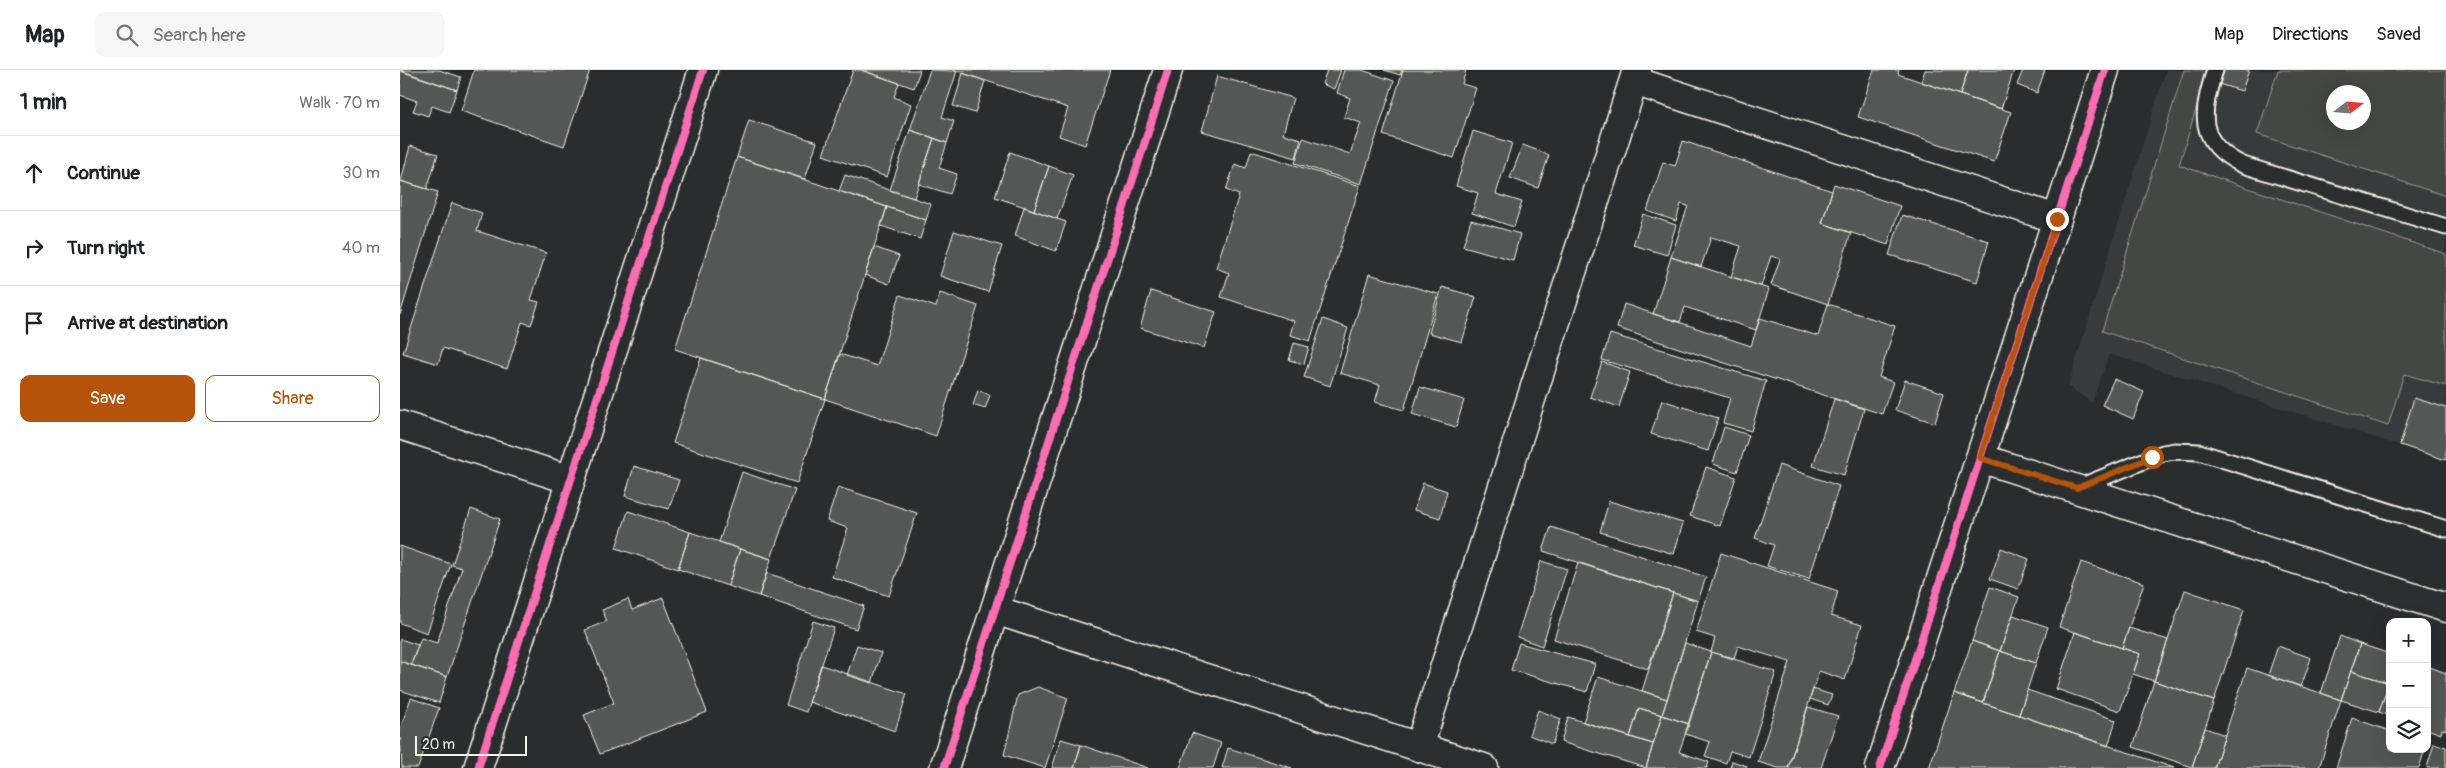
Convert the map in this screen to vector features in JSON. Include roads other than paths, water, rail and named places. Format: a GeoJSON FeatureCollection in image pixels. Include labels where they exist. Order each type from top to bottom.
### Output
{"type":"FeatureCollection","features":[{"type":"Feature","properties":{"kind":"street"},"geometry":{"type":"LineString","coordinates":[[478,768],[703,70]]}},
{"type":"Feature","properties":{"kind":"street"},"geometry":{"type":"LineString","coordinates":[[944,768],[1168,70]]}},
{"type":"Feature","properties":{"kind":"street"},"geometry":{"type":"LineString","coordinates":[[1880,768],[2105,70]]}},
{"type":"Feature","properties":{"kind":"street"},"geometry":{"type":"LineString","coordinates":[[1419,747],[1635,76],[2057,219]]}},
{"type":"Feature","properties":{"kind":"street"},"geometry":{"type":"LineString","coordinates":[[400,425],[571,480]]}},
{"type":"Feature","properties":{"kind":"street"},"geometry":{"type":"LineString","coordinates":[[1980,458],[2446,608]]}},
{"type":"Feature","properties":{"kind":"street"},"geometry":{"type":"LineString","coordinates":[[995,610],[1484,768]]}},
{"type":"Feature","properties":{"kind":"lane"},"geometry":{"type":"LineString","coordinates":[[2215,70],[2206,103],[2205,127],[2214,145],[2226,158],[2243,165],[2446,227]]}},
{"type":"Feature","properties":{"kind":"lane"},"geometry":{"type":"LineString","coordinates":[[2077,488],[2163,453],[2175,451],[2199,452],[2446,529]]}}]}
